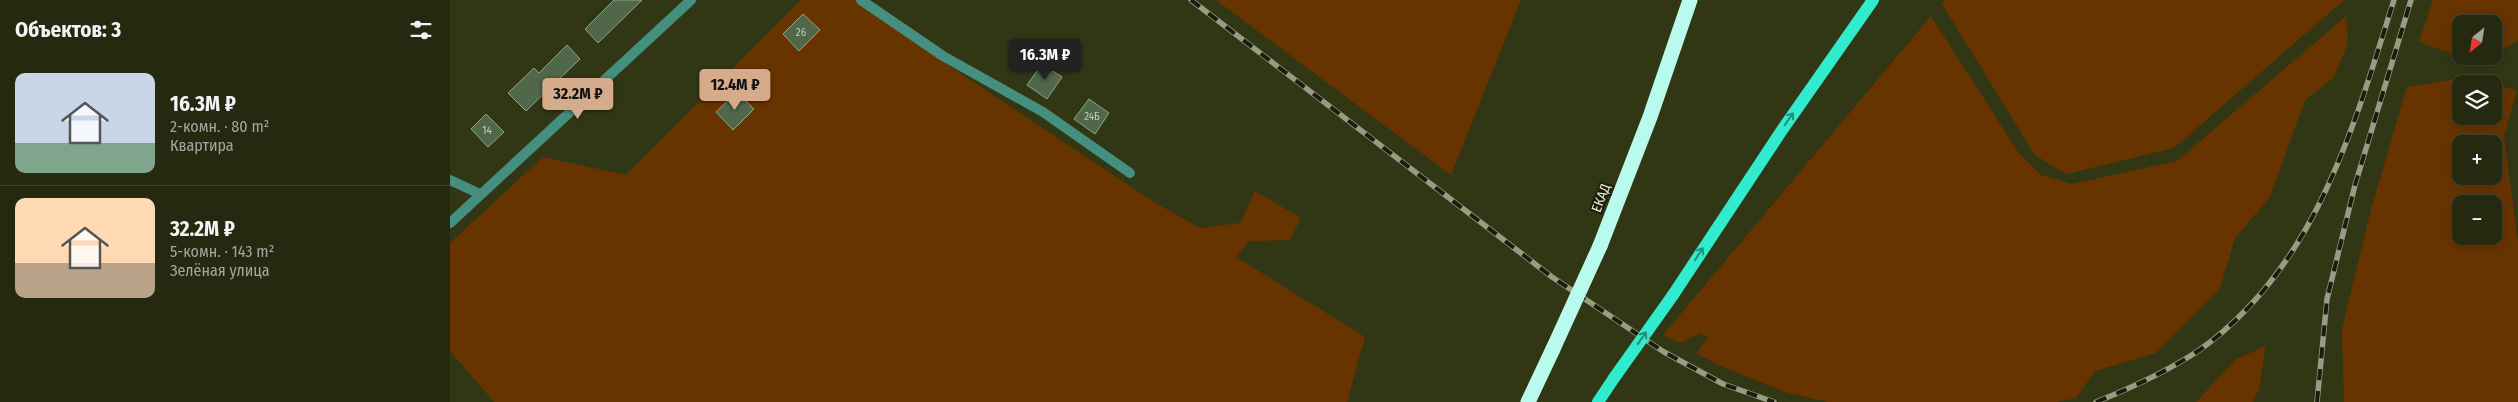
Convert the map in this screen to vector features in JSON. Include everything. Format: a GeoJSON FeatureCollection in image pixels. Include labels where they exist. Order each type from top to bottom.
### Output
{"type":"FeatureCollection","features":[{"type":"Feature","properties":{"kind":"highway","name":"ЕКАД"},"geometry":{"type":"LineString","coordinates":[[1528,402],[1600,246],[1650,117],[1690,0]]}},
{"type":"Feature","properties":{"kind":"main road"},"geometry":{"type":"LineString","coordinates":[[1598,402],[1673,295],[1782,130],[1873,0]]}},
{"type":"Feature","properties":{"kind":"street"},"geometry":{"type":"LineString","coordinates":[[450,223],[691,0]]}},
{"type":"Feature","properties":{"kind":"street"},"geometry":{"type":"LineString","coordinates":[[861,0],[943,56],[1042,112],[1130,173]]}},
{"type":"Feature","properties":{"kind":"street"},"geometry":{"type":"LineString","coordinates":[[450,180],[480,194]]}},
{"type":"Feature","properties":{"kind":"shaded area"},"geometry":{"type":"Polygon","coordinates":[[[801,0],[865,0],[948,65],[1154,202],[1200,228],[1240,223],[1255,191],[1301,218],[1290,240],[1249,241],[1236,257],[1365,337],[1347,402],[494,402],[450,351],[450,243],[543,157],[626,175],[801,0]]]}},
{"type":"Feature","properties":{"kind":"shaded area"},"geometry":{"type":"Polygon","coordinates":[[[1216,0],[1521,0],[1451,175],[1216,0]]]}},
{"type":"Feature","properties":{"kind":"shaded area"},"geometry":{"type":"Polygon","coordinates":[[[1945,0],[2344,0],[2174,148],[2066,174],[2035,155],[1942,4],[1945,0]]]}},
{"type":"Feature","properties":{"kind":"shaded area"},"geometry":{"type":"Polygon","coordinates":[[[2433,0],[2518,0],[2518,41],[2502,50],[2502,15],[2452,15],[2452,54],[2419,42],[2433,0]]]}},
{"type":"Feature","properties":{"kind":"shaded area"},"geometry":{"type":"Polygon","coordinates":[[[1931,16],[2018,152],[2041,175],[2072,184],[2177,161],[2346,16],[2348,43],[2333,78],[2305,100],[2270,197],[2235,238],[2220,289],[2156,353],[2095,371],[2076,398],[2055,402],[1827,402],[1785,392],[1725,368],[1696,353],[1708,338],[1701,333],[1680,343],[1663,335],[1931,16]]]}},
{"type":"Feature","properties":{"kind":"shaded area"},"geometry":{"type":"Polygon","coordinates":[[[2452,80],[2452,125],[2502,125],[2502,87],[2517,90],[2504,136],[2518,243],[2518,402],[2344,402],[2342,329],[2371,209],[2407,87],[2452,80]]]}},
{"type":"Feature","properties":{"kind":"shaded area"},"geometry":{"type":"Polygon","coordinates":[[[2266,346],[2259,389],[2253,402],[2196,402],[2236,359],[2266,346]]]}},
{"type":"Feature","properties":{"kind":"building"},"geometry":{"type":"Polygon","coordinates":[[[614,0],[642,0],[598,43],[585,29],[614,0]]]}},
{"type":"Feature","properties":{"kind":"building"},"geometry":{"type":"Polygon","coordinates":[[[803,14],[820,30],[799,51],[783,34],[803,14]]]}},
{"type":"Feature","properties":{"kind":"building"},"geometry":{"type":"Polygon","coordinates":[[[567,45],[580,59],[526,111],[508,93],[534,68],[539,73],[567,45]]]}},
{"type":"Feature","properties":{"kind":"building"},"geometry":{"type":"Polygon","coordinates":[[[1042,64],[1062,77],[1047,99],[1027,85],[1042,64]]]}},
{"type":"Feature","properties":{"kind":"building"},"geometry":{"type":"Polygon","coordinates":[[[737,92],[754,109],[733,130],[716,112],[737,92]]]}},
{"type":"Feature","properties":{"kind":"building"},"geometry":{"type":"Polygon","coordinates":[[[1089,99],[1109,113],[1095,134],[1074,119],[1089,99]]]}},
{"type":"Feature","properties":{"kind":"building"},"geometry":{"type":"Polygon","coordinates":[[[486,114],[504,132],[488,147],[471,129],[486,114]]]}},
{"type":"Feature","properties":{"kind":"railway"},"geometry":{"type":"LineString","coordinates":[[1191,0],[1552,277],[1664,352],[1723,384],[1774,402]]}},
{"type":"Feature","properties":{"kind":"railway"},"geometry":{"type":"LineString","coordinates":[[2096,402],[2148,379],[2198,351],[2238,318],[2272,280],[2301,238],[2325,193],[2363,98],[2394,0]]}},
{"type":"Feature","properties":{"kind":"railway"},"geometry":{"type":"LineString","coordinates":[[2317,402],[2327,299],[2355,185],[2411,0]]}}]}
